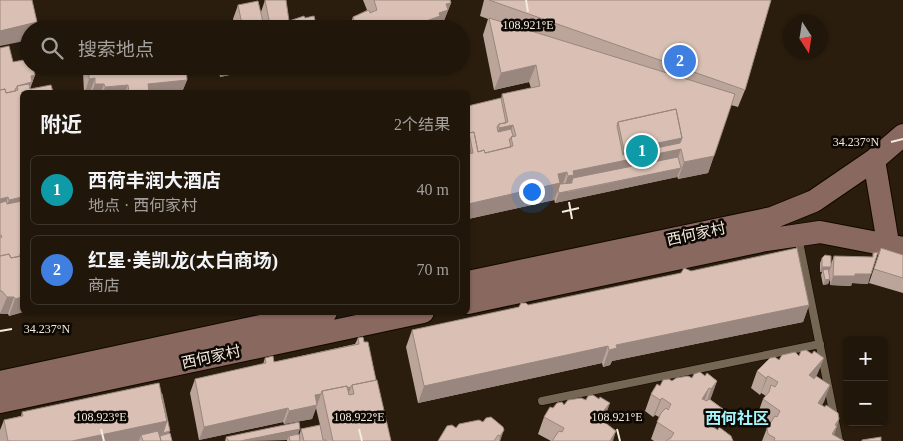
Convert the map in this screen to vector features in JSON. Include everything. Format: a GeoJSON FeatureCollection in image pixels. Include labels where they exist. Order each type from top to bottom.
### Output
{"type":"FeatureCollection","features":[{"type":"Feature","properties":{"kind":"street","name":"西何家村"},"geometry":{"type":"LineString","coordinates":[[470,282],[772,218],[814,201],[874,160],[903,135]]}},
{"type":"Feature","properties":{"kind":"street"},"geometry":{"type":"LineString","coordinates":[[874,160],[896,246]]}},
{"type":"Feature","properties":{"kind":"street","name":"西何家村"},"geometry":{"type":"LineString","coordinates":[[470,303],[797,235],[820,232],[896,246]]}},
{"type":"Feature","properties":{"kind":"street","name":"西何家村"},"geometry":{"type":"LineString","coordinates":[[0,382],[312,315]]}},
{"type":"Feature","properties":{"kind":"street","name":"西何家村"},"geometry":{"type":"LineString","coordinates":[[0,402],[408,315]]}},
{"type":"Feature","properties":{"kind":"lane"},"geometry":{"type":"LineString","coordinates":[[797,235],[840,441]]}},
{"type":"Feature","properties":{"kind":"lane"},"geometry":{"type":"LineString","coordinates":[[542,401],[820,344]]}},
{"type":"Feature","properties":{"kind":"building"},"geometry":{"type":"Polygon","coordinates":[[[0,0],[32,0],[37,20],[20,20],[20,26],[0,31],[0,0]]]}},
{"type":"Feature","properties":{"kind":"building"},"geometry":{"type":"Polygon","coordinates":[[[265,0],[286,0],[289,20],[269,20],[265,0]]]}},
{"type":"Feature","properties":{"kind":"building"},"geometry":{"type":"Polygon","coordinates":[[[374,0],[450,0],[451,3],[446,4],[448,10],[439,13],[440,16],[429,20],[354,20],[353,17],[369,10],[370,13],[377,10],[374,0]]]}},
{"type":"Feature","properties":{"kind":"building"},"geometry":{"type":"Polygon","coordinates":[[[489,0],[771,0],[745,90],[489,0]]]}},
{"type":"Feature","properties":{"kind":"building"},"geometry":{"type":"Polygon","coordinates":[[[258,1],[263,20],[241,20],[238,5],[258,1]]]}},
{"type":"Feature","properties":{"kind":"building"},"geometry":{"type":"Polygon","coordinates":[[[304,16],[305,18],[314,16],[315,20],[292,20],[304,16]]]}},
{"type":"Feature","properties":{"kind":"building"},"geometry":{"type":"Polygon","coordinates":[[[489,18],[735,94],[714,156],[684,162],[681,149],[573,171],[574,175],[568,176],[567,172],[558,174],[560,183],[470,204],[470,154],[473,153],[470,133],[474,132],[478,152],[484,150],[485,153],[513,146],[511,137],[516,136],[513,125],[499,128],[499,124],[508,122],[502,94],[540,86],[536,65],[501,73],[489,18]],[[676,109],[618,122],[617,126],[623,155],[680,143],[682,138],[676,109]]]}},
{"type":"Feature","properties":{"kind":"building"},"geometry":{"type":"Polygon","coordinates":[[[9,46],[13,62],[20,61],[20,75],[35,75],[31,76],[32,82],[17,86],[16,91],[6,93],[5,89],[0,90],[0,48],[9,46]]]}},
{"type":"Feature","properties":{"kind":"building"},"geometry":{"type":"Polygon","coordinates":[[[89,75],[187,75],[187,80],[148,84],[149,90],[129,90],[128,85],[105,87],[104,84],[95,84],[95,78],[89,79],[89,75]]]}},
{"type":"Feature","properties":{"kind":"building"},"geometry":{"type":"Polygon","coordinates":[[[29,84],[30,89],[51,85],[52,90],[20,90],[20,197],[9,200],[8,197],[0,199],[0,90],[5,89],[6,93],[18,90],[17,86],[29,84]]]}},
{"type":"Feature","properties":{"kind":"building"},"geometry":{"type":"Polygon","coordinates":[[[501,98],[506,123],[499,124],[497,127],[498,132],[511,129],[513,136],[509,139],[511,147],[485,153],[484,150],[478,152],[474,132],[470,133],[470,106],[501,98]]]}},
{"type":"Feature","properties":{"kind":"building"},"geometry":{"type":"Polygon","coordinates":[[[676,109],[682,138],[624,150],[618,122],[676,109]]]}},
{"type":"Feature","properties":{"kind":"building"},"geometry":{"type":"Polygon","coordinates":[[[678,157],[681,168],[559,193],[558,190],[560,184],[572,183],[573,178],[678,157]]]}},
{"type":"Feature","properties":{"kind":"building"},"geometry":{"type":"Polygon","coordinates":[[[6,201],[7,204],[20,201],[20,256],[11,258],[9,254],[0,256],[0,238],[2,237],[0,235],[0,203],[6,201]]]}},
{"type":"Feature","properties":{"kind":"building"},"geometry":{"type":"Polygon","coordinates":[[[797,248],[809,305],[616,345],[617,348],[609,350],[608,346],[424,386],[412,330],[519,307],[521,303],[528,305],[681,273],[684,268],[691,271],[797,248]]]}},
{"type":"Feature","properties":{"kind":"building"},"geometry":{"type":"Polygon","coordinates":[[[881,248],[903,255],[903,278],[874,269],[881,248]]]}},
{"type":"Feature","properties":{"kind":"building"},"geometry":{"type":"Polygon","coordinates":[[[878,252],[871,274],[833,276],[834,256],[873,257],[873,253],[878,252]]]}},
{"type":"Feature","properties":{"kind":"building"},"geometry":{"type":"Polygon","coordinates":[[[9,254],[11,258],[20,256],[20,298],[15,299],[14,297],[7,297],[0,291],[0,256],[9,254]]]}},
{"type":"Feature","properties":{"kind":"building"},"geometry":{"type":"Polygon","coordinates":[[[825,255],[831,256],[831,267],[822,267],[822,258],[825,255]]]}},
{"type":"Feature","properties":{"kind":"building"},"geometry":{"type":"Polygon","coordinates":[[[828,269],[830,279],[825,280],[823,270],[828,269]]]}},
{"type":"Feature","properties":{"kind":"building"},"geometry":{"type":"Polygon","coordinates":[[[363,337],[364,342],[368,342],[376,380],[352,385],[347,388],[347,386],[322,391],[321,394],[315,395],[317,405],[289,411],[288,408],[204,427],[195,379],[266,363],[265,358],[273,356],[274,362],[359,344],[358,338],[363,337]]]}},
{"type":"Feature","properties":{"kind":"building"},"geometry":{"type":"Polygon","coordinates":[[[806,350],[812,354],[814,351],[824,358],[809,375],[814,379],[816,376],[830,385],[818,403],[825,407],[826,405],[838,413],[839,419],[835,425],[837,426],[832,434],[844,441],[774,441],[775,438],[768,434],[767,428],[780,411],[763,399],[769,392],[771,385],[775,387],[778,382],[768,376],[766,378],[757,371],[770,358],[775,357],[779,360],[782,355],[795,352],[799,356],[801,351],[806,350]]]}},
{"type":"Feature","properties":{"kind":"building"},"geometry":{"type":"Polygon","coordinates":[[[700,372],[705,376],[707,373],[717,381],[711,389],[709,388],[702,399],[707,401],[709,399],[723,409],[711,426],[718,430],[719,427],[731,436],[733,441],[666,441],[674,433],[657,422],[661,413],[666,408],[668,410],[671,404],[651,394],[657,384],[660,386],[663,380],[669,379],[672,381],[676,378],[688,376],[692,378],[694,374],[700,372]]]}},
{"type":"Feature","properties":{"kind":"building"},"geometry":{"type":"Polygon","coordinates":[[[377,380],[391,441],[333,441],[322,391],[347,386],[349,395],[354,394],[352,385],[377,380]]]}},
{"type":"Feature","properties":{"kind":"building"},"geometry":{"type":"Polygon","coordinates":[[[159,383],[167,421],[72,441],[8,441],[4,420],[23,416],[22,412],[159,383]]]}},
{"type":"Feature","properties":{"kind":"building"},"geometry":{"type":"Polygon","coordinates":[[[161,394],[170,431],[163,433],[167,421],[161,394]]]}},
{"type":"Feature","properties":{"kind":"building"},"geometry":{"type":"Polygon","coordinates":[[[593,395],[610,403],[596,420],[601,424],[603,421],[616,431],[610,441],[552,441],[559,431],[562,432],[564,428],[544,417],[550,407],[553,408],[557,403],[562,402],[564,405],[568,400],[581,398],[586,400],[588,396],[593,395]]]}},
{"type":"Feature","properties":{"kind":"building"},"geometry":{"type":"Polygon","coordinates":[[[491,417],[504,430],[494,441],[438,441],[447,426],[452,425],[456,428],[459,424],[479,420],[483,422],[486,418],[491,417]]]}},
{"type":"Feature","properties":{"kind":"building"},"geometry":{"type":"Polygon","coordinates":[[[299,422],[300,429],[240,441],[229,441],[226,437],[299,422]]]}},
{"type":"Feature","properties":{"kind":"building"},"geometry":{"type":"Polygon","coordinates":[[[320,425],[323,440],[327,441],[304,441],[301,429],[320,425]]]}},
{"type":"Feature","properties":{"kind":"building"},"geometry":{"type":"Polygon","coordinates":[[[158,431],[161,441],[143,441],[141,435],[158,431]]]}},
{"type":"Feature","properties":{"kind":"building"},"geometry":{"type":"Polygon","coordinates":[[[170,433],[172,441],[161,441],[160,436],[170,433]]]}},
{"type":"Feature","properties":{"kind":"building"},"geometry":{"type":"Polygon","coordinates":[[[299,434],[300,441],[290,441],[289,436],[299,434]]]}},
{"type":"Feature","properties":{"kind":"building"},"geometry":{"type":"Polygon","coordinates":[[[881,437],[881,441],[862,441],[862,440],[881,437]]]}},
{"type":"Feature","properties":{"kind":"place","name":"红星·美凯龙(太白商场)"},"geometry":{"type":"Point","coordinates":[680,61]}},
{"type":"Feature","properties":{"kind":"place","name":"西荷丰润大酒店"},"geometry":{"type":"Point","coordinates":[642,151]}},
{"type":"Feature","properties":{"kind":"district","name":"西何社区"},"geometry":{"type":"Point","coordinates":[737,418]}}]}
